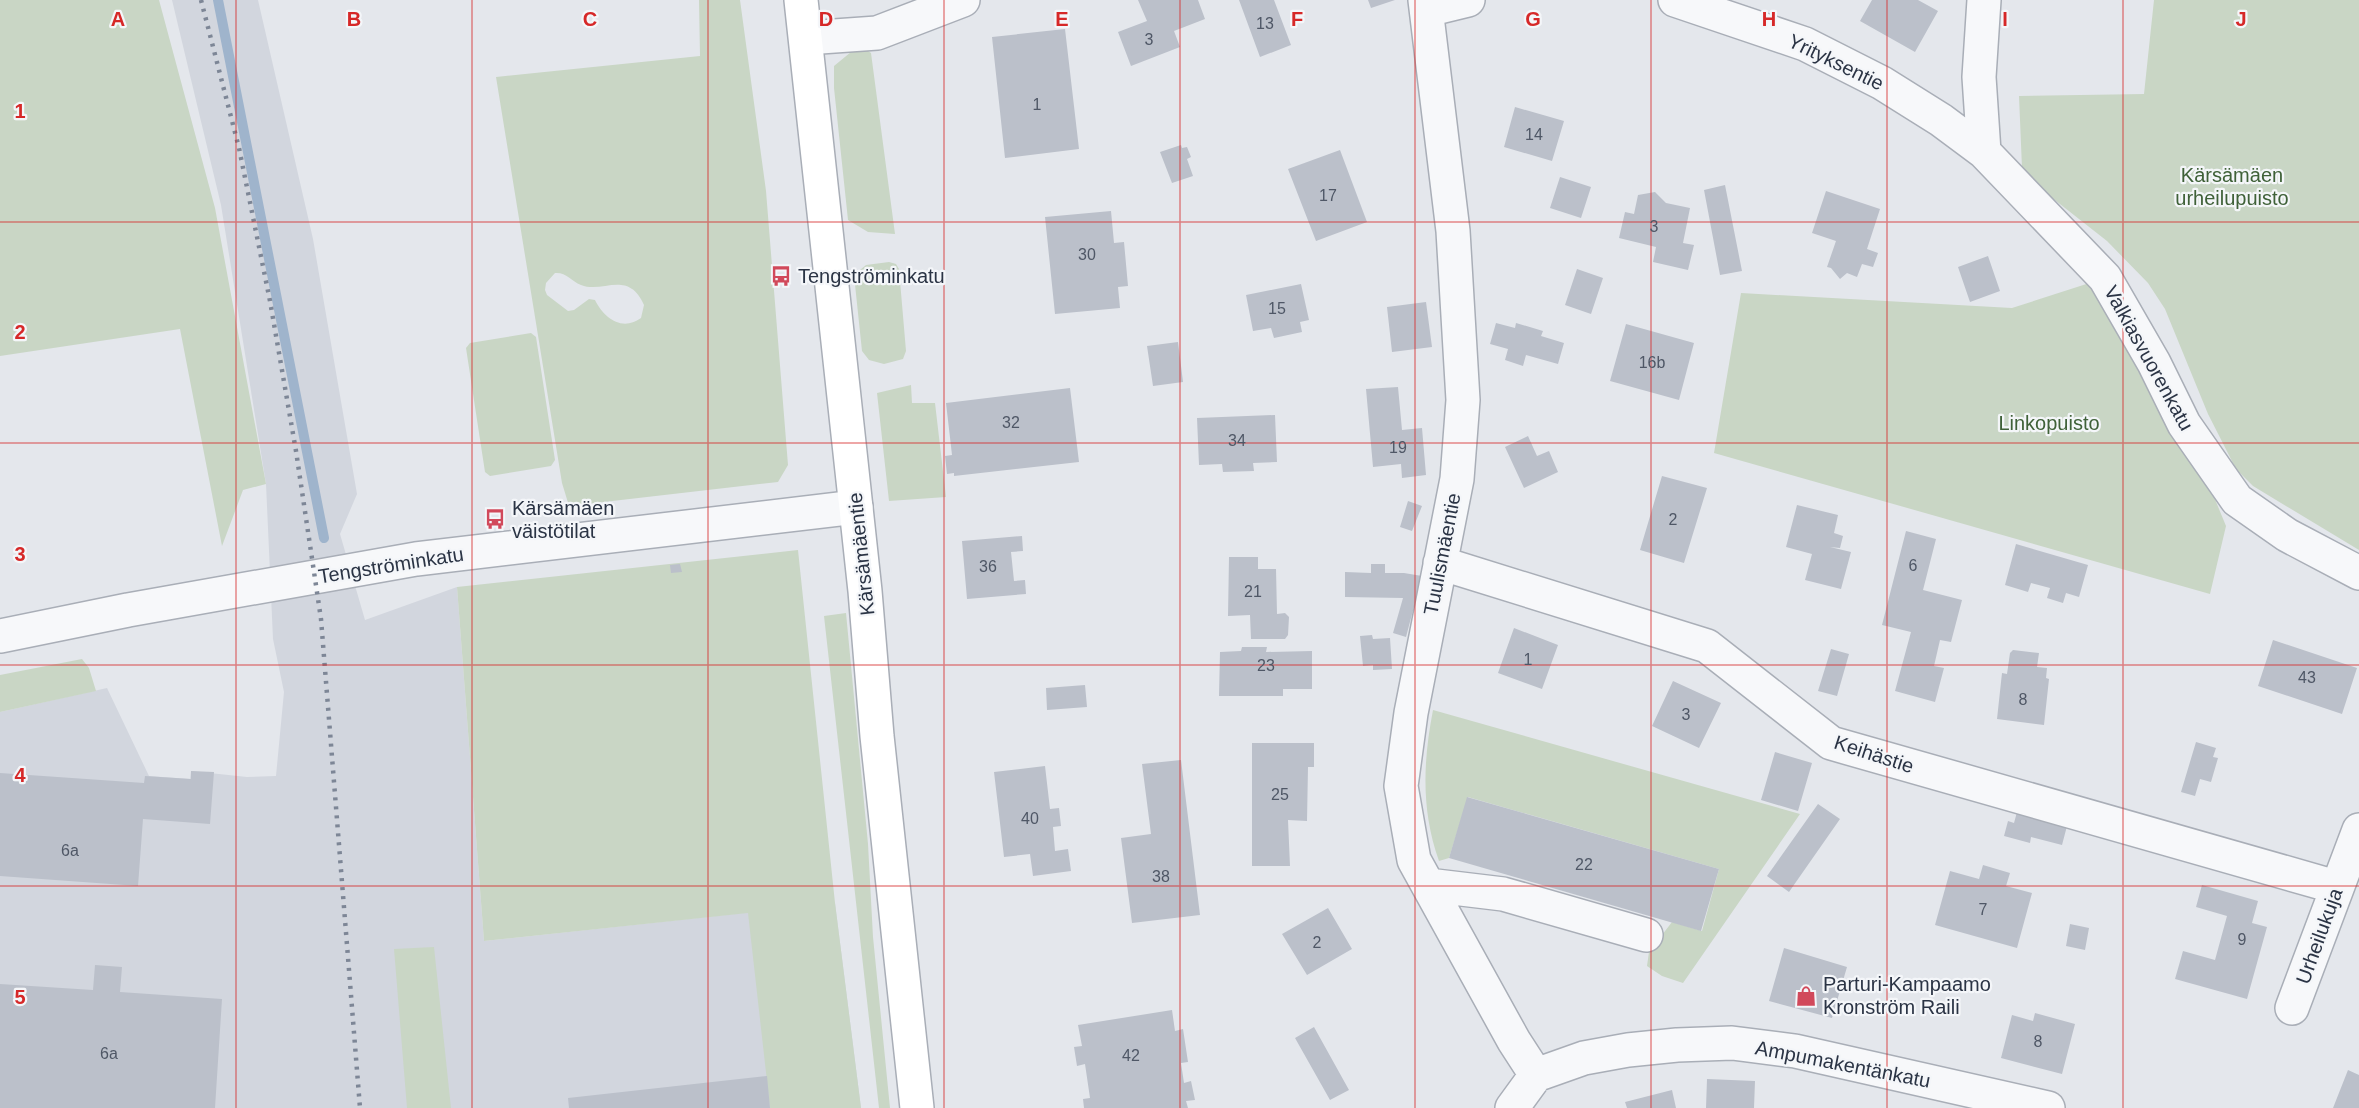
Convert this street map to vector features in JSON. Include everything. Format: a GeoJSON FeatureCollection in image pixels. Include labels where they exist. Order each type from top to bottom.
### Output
{"type":"FeatureCollection","features":[{"type":"Feature","properties":{"kind":"street","name":"Kärsämäentie"},"geometry":{"type":"LineString","coordinates":[[801,0],[856,507],[877,736],[917,1108]]}},
{"type":"Feature","properties":{"kind":"street"},"geometry":{"type":"LineString","coordinates":[[806,38],[877,33],[963,0]]}},
{"type":"Feature","properties":{"kind":"street"},"geometry":{"type":"LineString","coordinates":[[1426,5],[1468,0]]}},
{"type":"Feature","properties":{"kind":"street","name":"Yrityksentie"},"geometry":{"type":"LineString","coordinates":[[1675,0],[1805,44],[1882,83],[1941,120],[1984,152]]}},
{"type":"Feature","properties":{"kind":"street"},"geometry":{"type":"LineString","coordinates":[[1984,0],[1979,77],[1984,152]]}},
{"type":"Feature","properties":{"kind":"street","name":"Tuulismäentie"},"geometry":{"type":"LineString","coordinates":[[1426,5],[1453,231],[1463,400],[1456,479],[1411,713],[1401,786],[1414,860],[1514,1041],[1536,1075]]}},
{"type":"Feature","properties":{"kind":"street","name":"Valkiasvuorenkatu"},"geometry":{"type":"LineString","coordinates":[[1984,152],[2104,278],[2154,363],[2184,424],[2237,500],[2287,535],[2359,573]]}},
{"type":"Feature","properties":{"kind":"street","name":"Tengströminkatu"},"geometry":{"type":"LineString","coordinates":[[0,636],[128,610],[416,559],[856,507]]}},
{"type":"Feature","properties":{"kind":"street","name":"Keihästie"},"geometry":{"type":"LineString","coordinates":[[1440,563],[1707,646],[1831,743],[2336,887]]}},
{"type":"Feature","properties":{"kind":"street","name":"Urheilukuja"},"geometry":{"type":"LineString","coordinates":[[2292,1008],[2359,830]]}},
{"type":"Feature","properties":{"kind":"street"},"geometry":{"type":"LineString","coordinates":[[1428,885],[1503,894],[1646,934]]}},
{"type":"Feature","properties":{"kind":"street","name":"Ampumakentänkatu"},"geometry":{"type":"LineString","coordinates":[[1536,1075],[1584,1058],[1628,1050],[1732,1043],[1795,1051],[2048,1108]]}},
{"type":"Feature","properties":{"kind":"street"},"geometry":{"type":"LineString","coordinates":[[1512,1108],[1536,1075]]}},
{"type":"Feature","properties":{"kind":"shaded area"},"geometry":{"type":"Polygon","coordinates":[[[172,0],[258,0],[313,239],[357,494],[340,534],[365,620],[457,587],[484,941],[835,903],[861,1108],[0,1108],[0,712],[107,688],[149,776],[190,779],[191,771],[247,777],[276,776],[284,692],[273,639],[266,484],[221,205],[172,0]]]}},
{"type":"Feature","properties":{"kind":"green space"},"geometry":{"type":"Polygon","coordinates":[[[0,0],[159,0],[215,208],[266,484],[243,490],[222,546],[180,329],[0,356],[0,0]]]}},
{"type":"Feature","properties":{"kind":"green space"},"geometry":{"type":"Polygon","coordinates":[[[699,0],[740,0],[766,191],[788,465],[778,482],[569,506],[562,483],[496,77],[700,56],[699,0]],[[555,273],[546,283],[545,290],[547,295],[568,311],[574,310],[589,299],[595,300],[603,312],[614,321],[627,324],[641,318],[644,305],[638,294],[630,288],[623,285],[589,287],[555,273]]]}},
{"type":"Feature","properties":{"kind":"green space","name":"Kärsämäen urheilupuisto"},"geometry":{"type":"Polygon","coordinates":[[[2154,0],[2359,0],[2359,550],[2253,486],[2236,469],[2208,414],[2165,309],[2148,283],[2107,241],[2037,186],[2022,168],[2019,96],[2144,94],[2154,0]]]}},
{"type":"Feature","properties":{"kind":"green space"},"geometry":{"type":"Polygon","coordinates":[[[865,49],[871,53],[895,234],[868,232],[848,220],[834,88],[834,66],[851,52],[865,49]]]}},
{"type":"Feature","properties":{"kind":"green space"},"geometry":{"type":"Polygon","coordinates":[[[889,262],[896,264],[899,269],[906,351],[903,359],[884,364],[869,360],[862,351],[854,275],[866,265],[889,262]]]}},
{"type":"Feature","properties":{"kind":"green space","name":"Linkopuisto"},"geometry":{"type":"Polygon","coordinates":[[[2105,278],[2184,424],[2226,526],[2210,594],[1714,453],[1741,293],[2012,308],[2105,278]]]}},
{"type":"Feature","properties":{"kind":"green space"},"geometry":{"type":"Polygon","coordinates":[[[531,333],[536,337],[555,460],[551,466],[490,476],[485,472],[466,348],[470,343],[531,333]]]}},
{"type":"Feature","properties":{"kind":"green space"},"geometry":{"type":"Polygon","coordinates":[[[911,385],[912,403],[935,403],[946,497],[889,501],[877,393],[911,385]]]}},
{"type":"Feature","properties":{"kind":"green space"},"geometry":{"type":"Polygon","coordinates":[[[798,550],[835,903],[861,1108],[770,1108],[748,913],[484,941],[457,587],[798,550]]]}},
{"type":"Feature","properties":{"kind":"green space"},"geometry":{"type":"Polygon","coordinates":[[[846,613],[890,1108],[879,1108],[824,616],[846,613]]]}},
{"type":"Feature","properties":{"kind":"green space"},"geometry":{"type":"Polygon","coordinates":[[[82,659],[89,668],[96,691],[0,712],[0,675],[82,659]]]}},
{"type":"Feature","properties":{"kind":"green space"},"geometry":{"type":"Polygon","coordinates":[[[1433,710],[1800,814],[1683,983],[1662,976],[1647,966],[1649,952],[1672,922],[1702,931],[1719,869],[1468,797],[1449,858],[1439,861],[1429,823],[1426,786],[1427,748],[1433,710]]]}},
{"type":"Feature","properties":{"kind":"green space"},"geometry":{"type":"Polygon","coordinates":[[[434,947],[451,1108],[407,1108],[394,949],[434,947]]]}},
{"type":"Feature","properties":{"kind":"building"},"geometry":{"type":"Polygon","coordinates":[[[1138,0],[1198,0],[1205,19],[1174,31],[1180,47],[1131,66],[1118,32],[1147,21],[1138,0]]]}},
{"type":"Feature","properties":{"kind":"building"},"geometry":{"type":"Polygon","coordinates":[[[1239,0],[1274,0],[1291,45],[1260,57],[1239,0]]]}},
{"type":"Feature","properties":{"kind":"building"},"geometry":{"type":"Polygon","coordinates":[[[1368,0],[1395,0],[1371,8],[1368,0]]]}},
{"type":"Feature","properties":{"kind":"building"},"geometry":{"type":"Polygon","coordinates":[[[1872,0],[1918,0],[1938,11],[1915,52],[1860,21],[1872,0]]]}},
{"type":"Feature","properties":{"kind":"building"},"geometry":{"type":"Polygon","coordinates":[[[1065,29],[1079,149],[1005,158],[992,37],[1065,29]]]}},
{"type":"Feature","properties":{"kind":"building"},"geometry":{"type":"Polygon","coordinates":[[[1515,107],[1564,121],[1552,161],[1504,147],[1515,107]]]}},
{"type":"Feature","properties":{"kind":"building"},"geometry":{"type":"Polygon","coordinates":[[[1181,145],[1182,148],[1187,147],[1191,157],[1187,159],[1193,176],[1172,183],[1160,152],[1181,145]]]}},
{"type":"Feature","properties":{"kind":"building"},"geometry":{"type":"Polygon","coordinates":[[[1340,150],[1367,222],[1316,241],[1288,169],[1340,150]]]}},
{"type":"Feature","properties":{"kind":"building"},"geometry":{"type":"Polygon","coordinates":[[[1560,177],[1591,187],[1581,218],[1550,208],[1560,177]]]}},
{"type":"Feature","properties":{"kind":"building"},"geometry":{"type":"Polygon","coordinates":[[[1725,185],[1742,271],[1720,275],[1704,190],[1725,185]]]}},
{"type":"Feature","properties":{"kind":"building"},"geometry":{"type":"Polygon","coordinates":[[[1826,191],[1880,209],[1867,249],[1878,253],[1873,267],[1862,264],[1857,277],[1847,273],[1840,279],[1831,268],[1827,267],[1836,241],[1812,233],[1826,191]]]}},
{"type":"Feature","properties":{"kind":"building"},"geometry":{"type":"Polygon","coordinates":[[[1655,192],[1666,203],[1690,208],[1683,243],[1694,245],[1688,270],[1653,262],[1656,247],[1619,238],[1625,212],[1634,214],[1638,195],[1655,192]]]}},
{"type":"Feature","properties":{"kind":"building"},"geometry":{"type":"Polygon","coordinates":[[[1111,211],[1114,243],[1124,242],[1128,286],[1118,287],[1120,308],[1055,314],[1045,217],[1111,211]]]}},
{"type":"Feature","properties":{"kind":"building"},"geometry":{"type":"Polygon","coordinates":[[[1988,256],[2000,291],[1970,302],[1958,267],[1988,256]]]}},
{"type":"Feature","properties":{"kind":"building"},"geometry":{"type":"Polygon","coordinates":[[[1577,269],[1603,278],[1591,314],[1565,305],[1577,269]]]}},
{"type":"Feature","properties":{"kind":"building"},"geometry":{"type":"Polygon","coordinates":[[[1301,284],[1309,320],[1300,322],[1302,332],[1274,338],[1271,328],[1253,331],[1246,295],[1301,284]]]}},
{"type":"Feature","properties":{"kind":"building"},"geometry":{"type":"Polygon","coordinates":[[[1426,302],[1432,347],[1392,352],[1387,307],[1426,302]]]}},
{"type":"Feature","properties":{"kind":"building"},"geometry":{"type":"Polygon","coordinates":[[[1496,323],[1515,328],[1516,323],[1543,331],[1541,336],[1564,343],[1558,364],[1526,355],[1523,366],[1505,360],[1508,349],[1490,344],[1496,323]]]}},
{"type":"Feature","properties":{"kind":"building"},"geometry":{"type":"Polygon","coordinates":[[[1626,324],[1694,343],[1679,400],[1610,381],[1626,324]]]}},
{"type":"Feature","properties":{"kind":"building"},"geometry":{"type":"Polygon","coordinates":[[[1178,342],[1183,382],[1153,386],[1147,346],[1178,342]]]}},
{"type":"Feature","properties":{"kind":"building"},"geometry":{"type":"Polygon","coordinates":[[[1398,387],[1402,430],[1422,428],[1426,475],[1402,478],[1401,464],[1373,467],[1366,389],[1398,387]]]}},
{"type":"Feature","properties":{"kind":"building"},"geometry":{"type":"Polygon","coordinates":[[[1070,388],[1079,462],[954,476],[954,473],[947,474],[945,456],[952,455],[946,403],[1070,388]]]}},
{"type":"Feature","properties":{"kind":"building"},"geometry":{"type":"Polygon","coordinates":[[[1275,415],[1277,462],[1253,463],[1254,471],[1223,472],[1222,464],[1199,465],[1197,418],[1275,415]]]}},
{"type":"Feature","properties":{"kind":"building"},"geometry":{"type":"Polygon","coordinates":[[[1528,436],[1537,456],[1549,451],[1558,472],[1524,488],[1505,447],[1528,436]]]}},
{"type":"Feature","properties":{"kind":"building"},"geometry":{"type":"Polygon","coordinates":[[[1662,476],[1707,488],[1684,563],[1640,550],[1662,476]]]}},
{"type":"Feature","properties":{"kind":"building"},"geometry":{"type":"Polygon","coordinates":[[[1408,501],[1422,506],[1412,531],[1400,527],[1408,501]]]}},
{"type":"Feature","properties":{"kind":"building"},"geometry":{"type":"Polygon","coordinates":[[[1797,505],[1838,515],[1834,533],[1843,536],[1840,548],[1830,547],[1851,552],[1841,589],[1805,580],[1812,554],[1786,547],[1797,505]]]}},
{"type":"Feature","properties":{"kind":"building"},"geometry":{"type":"Polygon","coordinates":[[[1906,531],[1936,539],[1923,590],[1962,600],[1951,642],[1940,640],[1934,666],[1944,668],[1935,702],[1895,691],[1911,632],[1882,625],[1906,531]]]}},
{"type":"Feature","properties":{"kind":"building"},"geometry":{"type":"Polygon","coordinates":[[[1022,536],[1023,551],[1011,552],[1014,581],[1025,580],[1026,594],[967,599],[962,541],[1022,536]]]}},
{"type":"Feature","properties":{"kind":"building"},"geometry":{"type":"Polygon","coordinates":[[[2016,544],[2088,565],[2079,597],[2066,593],[2063,603],[2047,598],[2050,588],[2031,583],[2028,592],[2005,585],[2016,544]]]}},
{"type":"Feature","properties":{"kind":"building"},"geometry":{"type":"Polygon","coordinates":[[[1229,557],[1258,557],[1258,569],[1276,569],[1277,614],[1285,613],[1289,617],[1288,635],[1285,639],[1251,639],[1250,615],[1228,616],[1229,557]]]}},
{"type":"Feature","properties":{"kind":"building"},"geometry":{"type":"Polygon","coordinates":[[[680,564],[682,572],[671,573],[670,565],[680,564]]]}},
{"type":"Feature","properties":{"kind":"building"},"geometry":{"type":"Polygon","coordinates":[[[1371,564],[1385,564],[1385,573],[1422,576],[1406,637],[1393,633],[1403,598],[1345,597],[1345,572],[1371,573],[1371,564]]]}},
{"type":"Feature","properties":{"kind":"building"},"geometry":{"type":"Polygon","coordinates":[[[1514,628],[1558,645],[1542,689],[1498,673],[1514,628]]]}},
{"type":"Feature","properties":{"kind":"building"},"geometry":{"type":"Polygon","coordinates":[[[1372,635],[1373,639],[1390,638],[1392,669],[1373,670],[1373,665],[1363,666],[1360,636],[1372,635]]]}},
{"type":"Feature","properties":{"kind":"building"},"geometry":{"type":"Polygon","coordinates":[[[2273,640],[2357,668],[2342,714],[2258,686],[2273,640]]]}},
{"type":"Feature","properties":{"kind":"building"},"geometry":{"type":"Polygon","coordinates":[[[1242,647],[1267,647],[1266,652],[1312,651],[1312,689],[1283,689],[1283,696],[1219,696],[1220,652],[1241,651],[1242,647]]]}},
{"type":"Feature","properties":{"kind":"building"},"geometry":{"type":"Polygon","coordinates":[[[1831,649],[1849,654],[1837,696],[1818,691],[1831,649]]]}},
{"type":"Feature","properties":{"kind":"building"},"geometry":{"type":"Polygon","coordinates":[[[2013,650],[2039,653],[2037,667],[2047,668],[2046,678],[2049,679],[2044,725],[1997,719],[2002,673],[2007,674],[2010,653],[2013,650]]]}},
{"type":"Feature","properties":{"kind":"building"},"geometry":{"type":"Polygon","coordinates":[[[1673,681],[1721,703],[1699,748],[1652,726],[1673,681]]]}},
{"type":"Feature","properties":{"kind":"building"},"geometry":{"type":"Polygon","coordinates":[[[1085,685],[1087,707],[1047,710],[1046,688],[1085,685]]]}},
{"type":"Feature","properties":{"kind":"building"},"geometry":{"type":"Polygon","coordinates":[[[2196,742],[2216,748],[2213,757],[2218,758],[2211,782],[2200,779],[2195,796],[2181,792],[2196,742]]]}},
{"type":"Feature","properties":{"kind":"building"},"geometry":{"type":"Polygon","coordinates":[[[1252,743],[1314,743],[1314,767],[1308,767],[1307,821],[1288,820],[1290,866],[1252,866],[1252,743]]]}},
{"type":"Feature","properties":{"kind":"building"},"geometry":{"type":"Polygon","coordinates":[[[1775,752],[1812,763],[1798,811],[1761,800],[1775,752]]]}},
{"type":"Feature","properties":{"kind":"building"},"geometry":{"type":"Polygon","coordinates":[[[1181,760],[1200,915],[1132,923],[1121,838],[1151,834],[1142,764],[1181,760]]]}},
{"type":"Feature","properties":{"kind":"building"},"geometry":{"type":"Polygon","coordinates":[[[1045,766],[1050,809],[1059,808],[1061,826],[1053,827],[1055,851],[1068,849],[1071,871],[1033,876],[1030,854],[1004,857],[994,772],[1045,766]]]}},
{"type":"Feature","properties":{"kind":"building"},"geometry":{"type":"Polygon","coordinates":[[[191,771],[214,772],[210,824],[143,819],[138,886],[0,876],[0,773],[144,783],[145,776],[191,779],[191,771]]]}},
{"type":"Feature","properties":{"kind":"building"},"geometry":{"type":"Polygon","coordinates":[[[1467,797],[1719,869],[1701,931],[1449,858],[1467,797]]]}},
{"type":"Feature","properties":{"kind":"building"},"geometry":{"type":"Polygon","coordinates":[[[1818,804],[1840,819],[1789,892],[1767,876],[1818,804]]]}},
{"type":"Feature","properties":{"kind":"building"},"geometry":{"type":"Polygon","coordinates":[[[2017,812],[2067,826],[2062,845],[2031,837],[2030,843],[2004,836],[2008,821],[2014,823],[2017,812]]]}},
{"type":"Feature","properties":{"kind":"building"},"geometry":{"type":"Polygon","coordinates":[[[1983,865],[2010,873],[2006,886],[2032,893],[2017,948],[1935,925],[1950,871],[1979,879],[1983,865]]]}},
{"type":"Feature","properties":{"kind":"building"},"geometry":{"type":"Polygon","coordinates":[[[2202,885],[2258,901],[2252,923],[2267,927],[2247,999],[2175,979],[2183,951],[2215,960],[2227,916],[2196,907],[2202,885]]]}},
{"type":"Feature","properties":{"kind":"building"},"geometry":{"type":"Polygon","coordinates":[[[1328,908],[1352,949],[1307,975],[1282,934],[1328,908]]]}},
{"type":"Feature","properties":{"kind":"building"},"geometry":{"type":"Polygon","coordinates":[[[2070,924],[2089,928],[2085,950],[2066,946],[2070,924]]]}},
{"type":"Feature","properties":{"kind":"building"},"geometry":{"type":"Polygon","coordinates":[[[1784,948],[1847,967],[1832,1018],[1769,1001],[1784,948]]]}},
{"type":"Feature","properties":{"kind":"building"},"geometry":{"type":"Polygon","coordinates":[[[95,965],[122,967],[120,992],[222,999],[215,1108],[0,1108],[0,984],[93,990],[95,965]]]}},
{"type":"Feature","properties":{"kind":"building"},"geometry":{"type":"Polygon","coordinates":[[[1172,1010],[1175,1031],[1183,1029],[1188,1062],[1181,1063],[1184,1083],[1191,1081],[1195,1100],[1186,1101],[1188,1108],[1084,1108],[1083,1099],[1090,1098],[1085,1064],[1077,1066],[1074,1047],[1082,1046],[1078,1025],[1172,1010]]]}},
{"type":"Feature","properties":{"kind":"building"},"geometry":{"type":"Polygon","coordinates":[[[2035,1013],[2075,1024],[2062,1074],[2001,1058],[2012,1015],[2033,1021],[2035,1013]]]}},
{"type":"Feature","properties":{"kind":"building"},"geometry":{"type":"Polygon","coordinates":[[[1314,1027],[1349,1090],[1330,1100],[1295,1038],[1314,1027]]]}},
{"type":"Feature","properties":{"kind":"building"},"geometry":{"type":"Polygon","coordinates":[[[2348,1070],[2359,1075],[2359,1108],[2333,1108],[2348,1070]]]}},
{"type":"Feature","properties":{"kind":"building"},"geometry":{"type":"Polygon","coordinates":[[[767,1076],[770,1108],[569,1108],[568,1098],[767,1076]]]}},
{"type":"Feature","properties":{"kind":"building"},"geometry":{"type":"Polygon","coordinates":[[[1707,1079],[1755,1081],[1754,1108],[1706,1108],[1707,1079]]]}},
{"type":"Feature","properties":{"kind":"building"},"geometry":{"type":"Polygon","coordinates":[[[1672,1090],[1676,1108],[1627,1108],[1625,1102],[1672,1090]]]}},
{"type":"Feature","properties":{"kind":"waterway"},"geometry":{"type":"LineString","coordinates":[[218,0],[324,538]]}},
{"type":"Feature","properties":{"kind":"railway"},"geometry":{"type":"LineString","coordinates":[[201,0],[239,148],[270,301],[296,451],[321,619],[360,1108]]}},
{"type":"Feature","properties":{"kind":"place","name":"Tengströminkatu"},"geometry":{"type":"Point","coordinates":[781,276]}},
{"type":"Feature","properties":{"kind":"place","name":"Kärsämäen väistötilat"},"geometry":{"type":"Point","coordinates":[495,519]}},
{"type":"Feature","properties":{"kind":"place","name":"Parturi-Kampaamo Kronström Raili"},"geometry":{"type":"Point","coordinates":[1806,996]}}]}
